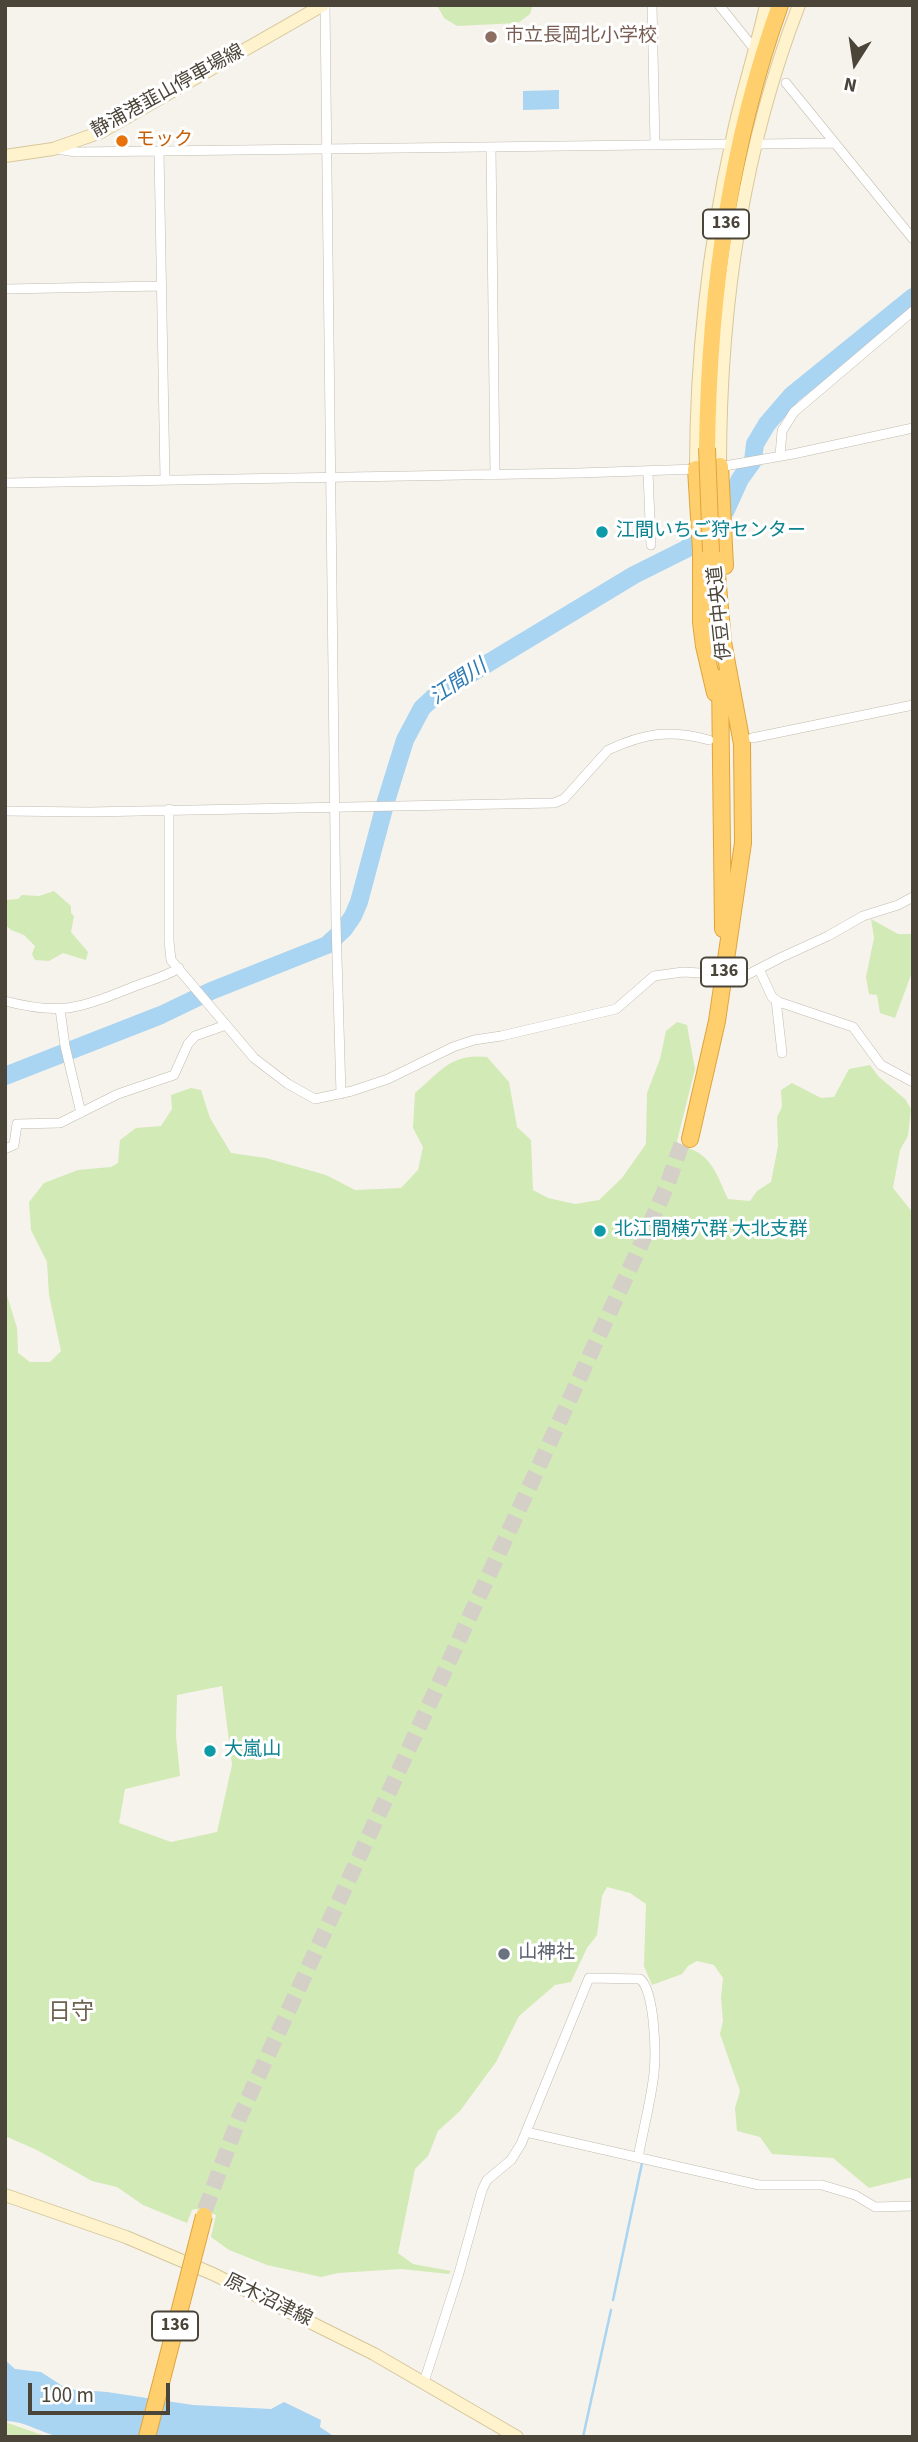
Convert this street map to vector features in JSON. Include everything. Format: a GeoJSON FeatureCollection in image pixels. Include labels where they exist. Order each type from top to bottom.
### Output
{"type":"FeatureCollection","features":[{"type":"Feature","properties":{"kind":"highway","name":"伊豆中央道"},"geometry":{"type":"LineString","coordinates":[[713,549],[723,642],[743,754],[743,843],[717,1021],[687,1138],[721,964],[722,694],[713,549],[708,389],[713,312],[735,167],[759,71],[780,5]]}},
{"type":"Feature","properties":{"kind":"highway","name":"伊豆中央道"},"geometry":{"type":"LineString","coordinates":[[710,448],[719,313],[731,233],[742,169],[764,74],[786,5]]}},
{"type":"Feature","properties":{"kind":"highway","name":"136"},"geometry":{"type":"LineString","coordinates":[[713,549],[721,487],[720,466]]}},
{"type":"Feature","properties":{"kind":"highway"},"geometry":{"type":"LineString","coordinates":[[696,469],[698,503],[713,549]]}},
{"type":"Feature","properties":{"kind":"highway","name":"136"},"geometry":{"type":"LineString","coordinates":[[149,2437],[207,2213]]}},
{"type":"Feature","properties":{"kind":"main road","name":"静浦港韮山停車場線"},"geometry":{"type":"LineString","coordinates":[[5,156],[53,149],[102,132],[324,5]]}},
{"type":"Feature","properties":{"kind":"main road"},"geometry":{"type":"LineString","coordinates":[[696,469],[696,411],[708,264],[732,137],[766,5]]}},
{"type":"Feature","properties":{"kind":"main road"},"geometry":{"type":"LineString","coordinates":[[720,466],[722,370],[740,218],[771,84],[799,5]]}},
{"type":"Feature","properties":{"kind":"main road","name":"原木沼津線"},"geometry":{"type":"LineString","coordinates":[[5,2195],[126,2237],[202,2269],[362,2348],[517,2437]]}},
{"type":"Feature","properties":{"kind":"street"},"geometry":{"type":"LineString","coordinates":[[324,5],[336,923],[341,1094]]}},
{"type":"Feature","properties":{"kind":"street"},"geometry":{"type":"LineString","coordinates":[[652,5],[654,144]]}},
{"type":"Feature","properties":{"kind":"street"},"geometry":{"type":"LineString","coordinates":[[719,5],[752,46]]}},
{"type":"Feature","properties":{"kind":"street"},"geometry":{"type":"LineString","coordinates":[[786,83],[913,239]]}},
{"type":"Feature","properties":{"kind":"street"},"geometry":{"type":"LineString","coordinates":[[760,144],[833,143]]}},
{"type":"Feature","properties":{"kind":"street"},"geometry":{"type":"LineString","coordinates":[[53,149],[76,152],[726,144]]}},
{"type":"Feature","properties":{"kind":"street"},"geometry":{"type":"LineString","coordinates":[[491,147],[495,475]]}},
{"type":"Feature","properties":{"kind":"street"},"geometry":{"type":"LineString","coordinates":[[159,151],[165,480]]}},
{"type":"Feature","properties":{"kind":"street"},"geometry":{"type":"LineString","coordinates":[[5,289],[161,286]]}},
{"type":"Feature","properties":{"kind":"street"},"geometry":{"type":"LineString","coordinates":[[780,456],[782,431],[794,412],[913,312]]}},
{"type":"Feature","properties":{"kind":"street"},"geometry":{"type":"LineString","coordinates":[[5,483],[649,472],[720,466],[913,428]]}},
{"type":"Feature","properties":{"kind":"street"},"geometry":{"type":"LineString","coordinates":[[649,472],[651,545]]}},
{"type":"Feature","properties":{"kind":"street"},"geometry":{"type":"LineString","coordinates":[[752,738],[913,705]]}},
{"type":"Feature","properties":{"kind":"street"},"geometry":{"type":"LineString","coordinates":[[5,811],[554,803],[564,799],[608,750],[618,745],[674,732],[709,740]]}},
{"type":"Feature","properties":{"kind":"street"},"geometry":{"type":"LineString","coordinates":[[169,809],[171,960],[254,1058],[309,1097],[322,1099],[388,1079],[463,1043],[616,1009],[654,976],[700,972],[714,977]]}},
{"type":"Feature","properties":{"kind":"street"},"geometry":{"type":"LineString","coordinates":[[730,979],[739,979],[863,916],[898,905],[913,897]]}},
{"type":"Feature","properties":{"kind":"street"},"geometry":{"type":"LineString","coordinates":[[5,1001],[60,1009],[89,1004],[179,968]]}},
{"type":"Feature","properties":{"kind":"street"},"geometry":{"type":"LineString","coordinates":[[759,969],[776,1000],[853,1027],[881,1065],[913,1082]]}},
{"type":"Feature","properties":{"kind":"street"},"geometry":{"type":"LineString","coordinates":[[776,1000],[782,1053]]}},
{"type":"Feature","properties":{"kind":"street"},"geometry":{"type":"LineString","coordinates":[[60,1009],[81,1113]]}},
{"type":"Feature","properties":{"kind":"street"},"geometry":{"type":"LineString","coordinates":[[5,1149],[14,1145],[17,1124],[56,1124],[118,1094],[174,1075],[188,1044],[195,1036],[226,1025]]}},
{"type":"Feature","properties":{"kind":"street"},"geometry":{"type":"LineString","coordinates":[[424,2382],[482,2190],[492,2174],[511,2160],[526,2132],[589,1978],[640,1979],[643,1980],[650,1998],[654,2071],[638,2158]]}},
{"type":"Feature","properties":{"kind":"street"},"geometry":{"type":"LineString","coordinates":[[526,2132],[759,2185],[811,2185],[855,2195],[875,2207],[913,2206]]}},
{"type":"Feature","properties":{"kind":"green space"},"geometry":{"type":"Polygon","coordinates":[[[437,5],[533,5],[530,14],[518,23],[457,26],[444,18],[437,5]]]}},
{"type":"Feature","properties":{"kind":"green space"},"geometry":{"type":"Polygon","coordinates":[[[54,891],[71,906],[74,916],[71,932],[88,952],[86,960],[63,953],[49,961],[35,960],[32,954],[35,946],[24,935],[11,930],[5,924],[5,900],[18,899],[22,895],[39,896],[54,891]]]}},
{"type":"Feature","properties":{"kind":"green space"},"geometry":{"type":"Polygon","coordinates":[[[871,919],[898,934],[913,934],[913,974],[895,1018],[880,1013],[877,995],[869,994],[866,977],[874,938],[871,919]]]}},
{"type":"Feature","properties":{"kind":"green space"},"geometry":{"type":"Polygon","coordinates":[[[677,1022],[687,1025],[695,1069],[677,1141],[680,1146],[699,1153],[712,1165],[728,1199],[750,1201],[757,1191],[771,1182],[778,1146],[777,1117],[782,1107],[781,1090],[792,1083],[821,1098],[834,1097],[849,1069],[870,1065],[878,1076],[905,1099],[911,1109],[908,1136],[900,1150],[893,1188],[913,1213],[913,2177],[869,2188],[833,2158],[772,2154],[760,2137],[737,2131],[735,2108],[740,2091],[720,2034],[723,2021],[723,1978],[714,1965],[697,1961],[688,1966],[682,1974],[652,1985],[644,1966],[646,1904],[630,1893],[607,1887],[602,1896],[597,1935],[587,1948],[571,1982],[555,1985],[519,2016],[496,2062],[460,2111],[438,2131],[428,2156],[415,2169],[398,2253],[413,2264],[451,2271],[449,2274],[401,2269],[338,2273],[321,2277],[267,2265],[229,2250],[211,2237],[216,2215],[192,2210],[187,2223],[143,2205],[117,2187],[92,2181],[37,2150],[5,2136],[5,1289],[17,1328],[18,1353],[30,1362],[50,1362],[61,1351],[49,1295],[47,1262],[31,1230],[29,1202],[44,1183],[78,1170],[111,1167],[118,1163],[120,1140],[136,1128],[161,1126],[172,1109],[171,1095],[191,1088],[201,1090],[210,1118],[231,1153],[266,1158],[326,1175],[355,1190],[401,1188],[418,1170],[423,1147],[413,1128],[415,1093],[447,1065],[475,1056],[487,1057],[509,1082],[517,1127],[531,1140],[533,1190],[548,1198],[575,1204],[599,1200],[622,1178],[646,1144],[647,1093],[660,1059],[666,1031],[677,1022]],[[222,1686],[177,1695],[176,1736],[180,1776],[125,1789],[119,1823],[171,1842],[217,1832],[232,1765],[222,1686]]]}},
{"type":"Feature","properties":{"kind":"green space"},"geometry":{"type":"Polygon","coordinates":[[[5,2422],[48,2437],[5,2437],[5,2422]]]}},
{"type":"Feature","properties":{"kind":"water"},"geometry":{"type":"Polygon","coordinates":[[[559,90],[559,109],[523,110],[523,91],[559,90]]]}},
{"type":"Feature","properties":{"kind":"water"},"geometry":{"type":"Polygon","coordinates":[[[5,2360],[15,2369],[41,2372],[67,2389],[193,2405],[271,2409],[284,2402],[321,2420],[320,2427],[335,2437],[62,2437],[20,2423],[5,2421],[5,2360]]]}},
{"type":"Feature","properties":{"kind":"waterway","name":"江間川"},"geometry":{"type":"LineString","coordinates":[[5,1076],[161,1015],[211,991],[327,945],[344,929],[359,902],[405,740],[422,708],[437,694],[634,575],[686,549],[712,529],[726,510],[740,479],[753,461],[755,444],[767,424],[792,395],[913,297]]}},
{"type":"Feature","properties":{"kind":"waterway"},"geometry":{"type":"LineString","coordinates":[[613,2300],[642,2163]]}},
{"type":"Feature","properties":{"kind":"waterway"},"geometry":{"type":"LineString","coordinates":[[583,2437],[611,2310]]}},
{"type":"Feature","properties":{"kind":"tunnel"},"geometry":{"type":"LineString","coordinates":[[205,2210],[239,2118],[647,1231],[684,1137]]}},
{"type":"Feature","properties":{"kind":"place","name":"市立長岡北小学校"},"geometry":{"type":"Point","coordinates":[491,37]}},
{"type":"Feature","properties":{"kind":"place","name":"モック"},"geometry":{"type":"Point","coordinates":[122,141]}},
{"type":"Feature","properties":{"kind":"place","name":"江間いちご狩センター"},"geometry":{"type":"Point","coordinates":[602,532]}},
{"type":"Feature","properties":{"kind":"place","name":"北江間横穴群 大北支群"},"geometry":{"type":"Point","coordinates":[600,1231]}},
{"type":"Feature","properties":{"kind":"place","name":"大嵐山"},"geometry":{"type":"Point","coordinates":[210,1751]}},
{"type":"Feature","properties":{"kind":"place","name":"山神社"},"geometry":{"type":"Point","coordinates":[504,1954]}},
{"type":"Feature","properties":{"kind":"district","name":"日守"},"geometry":{"type":"Point","coordinates":[71,2014]}}]}
